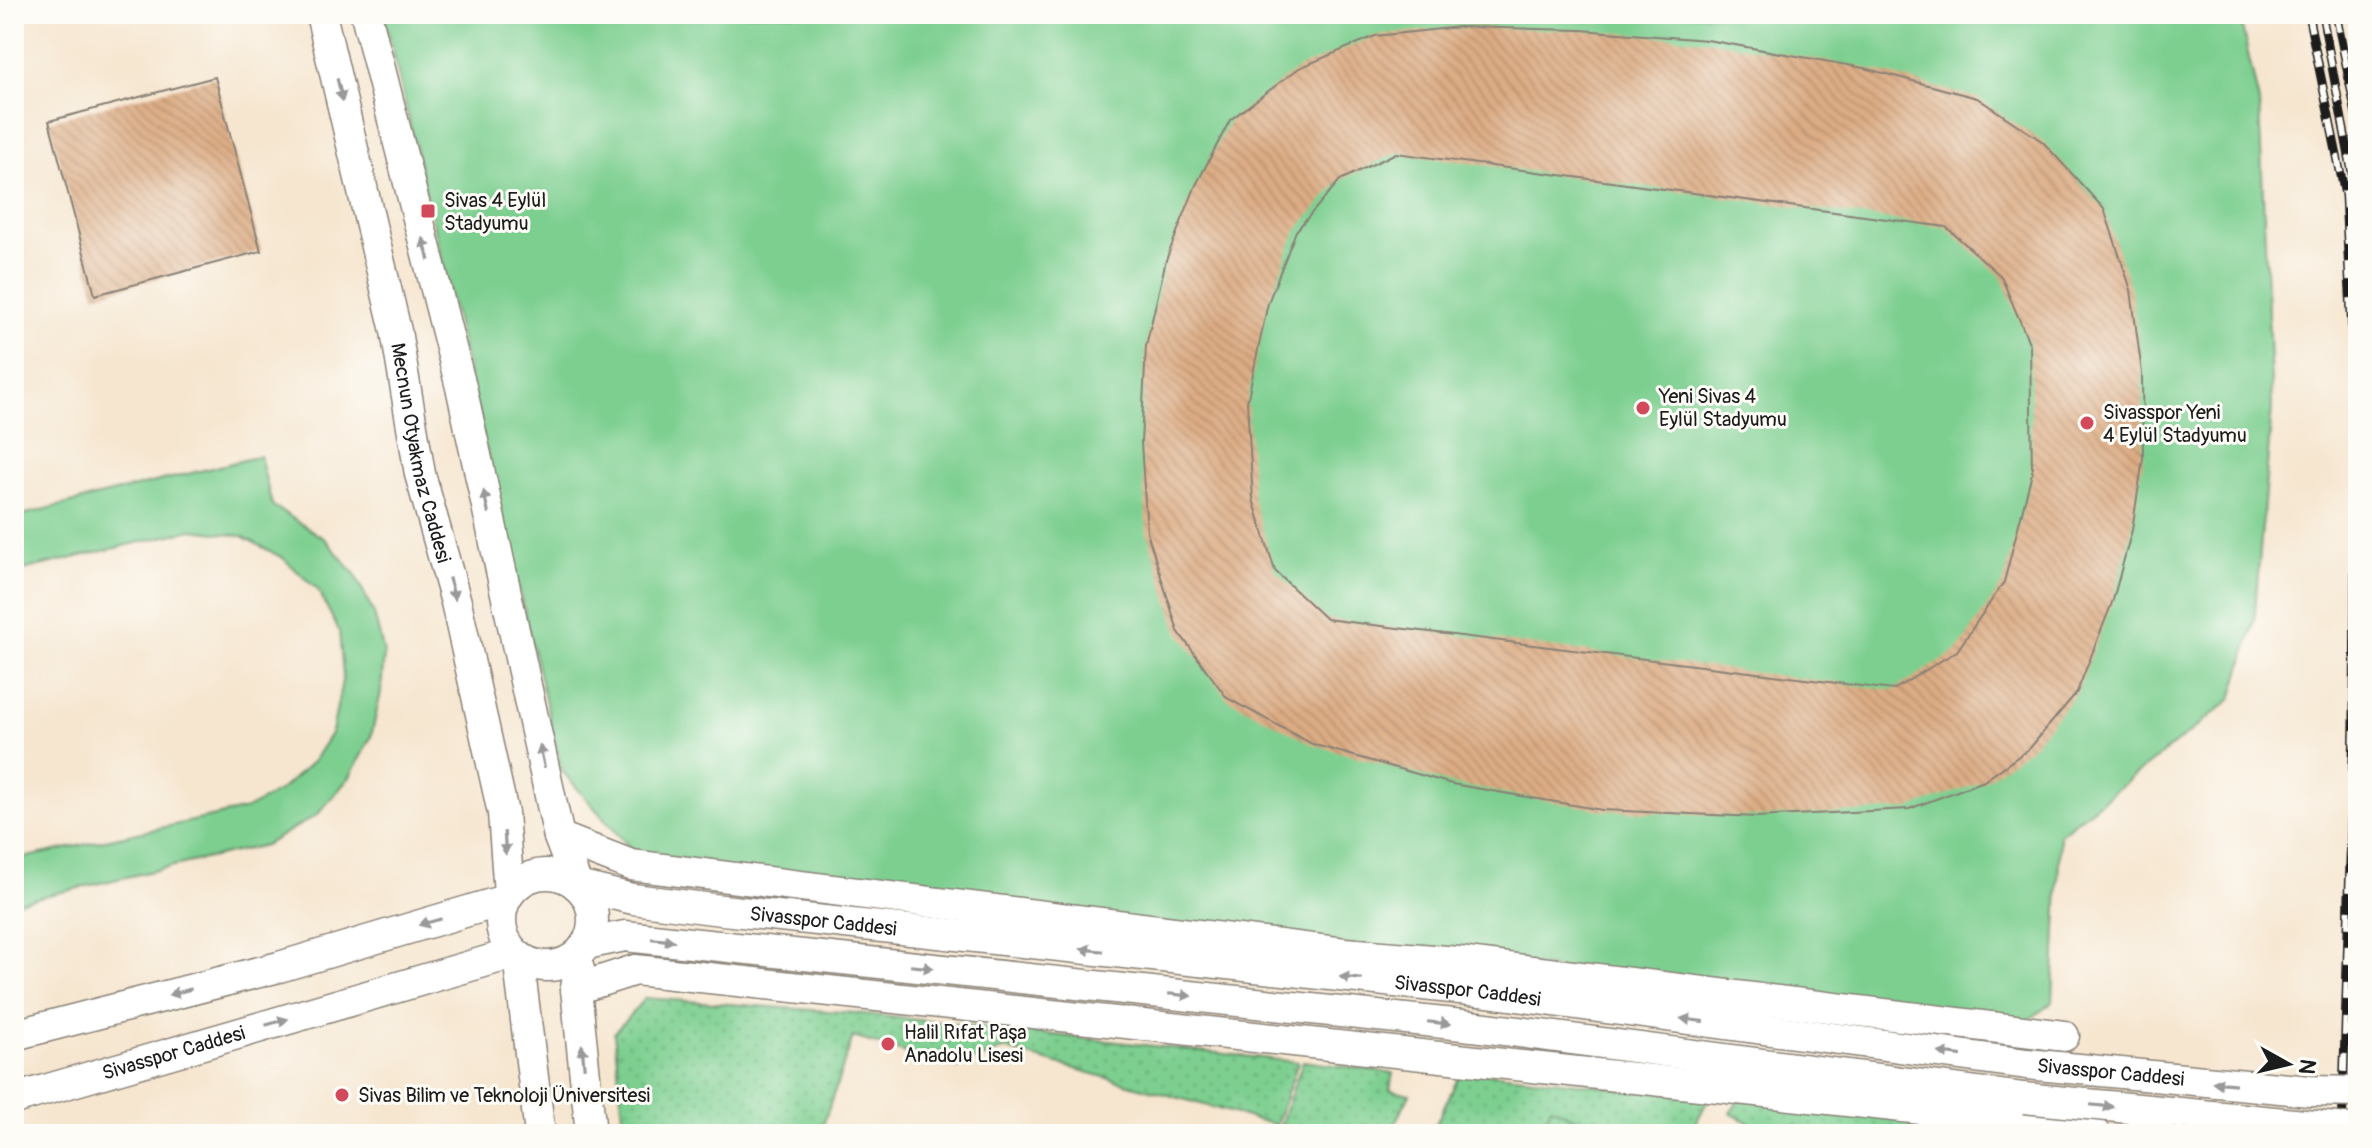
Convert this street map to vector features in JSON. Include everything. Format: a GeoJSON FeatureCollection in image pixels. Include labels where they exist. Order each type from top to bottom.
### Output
{"type":"FeatureCollection","features":[{"type":"Feature","properties":{"kind":"street","name":"Mecnun Otyakmaz Caddesi"},"geometry":{"type":"LineString","coordinates":[[321,14],[396,331],[420,474],[456,602],[500,798],[507,897]]}},
{"type":"Feature","properties":{"kind":"street"},"geometry":{"type":"LineString","coordinates":[[366,14],[462,391],[559,837],[577,885],[587,897],[591,909],[592,930],[583,947],[576,989],[591,1134]]}},
{"type":"Feature","properties":{"kind":"street"},"geometry":{"type":"LineString","coordinates":[[559,837],[631,865],[1345,953],[1459,962],[2064,1036]]}},
{"type":"Feature","properties":{"kind":"street"},"geometry":{"type":"LineString","coordinates":[[14,1035],[279,967],[507,897],[527,878],[542,874],[558,875],[577,885]]}},
{"type":"Feature","properties":{"kind":"street","name":"Sivasspor Caddesi"},"geometry":{"type":"LineString","coordinates":[[577,885],[633,899],[713,909],[1479,991],[2027,1064],[2310,1091],[2358,1092]]}},
{"type":"Feature","properties":{"kind":"street"},"geometry":{"type":"LineString","coordinates":[[507,897],[501,915],[502,930],[508,945],[517,955],[532,964],[547,966],[562,963],[583,947]]}},
{"type":"Feature","properties":{"kind":"street","name":"Sivasspor Caddesi"},"geometry":{"type":"LineString","coordinates":[[583,947],[625,936],[1440,1023],[2024,1098],[2358,1130]]}},
{"type":"Feature","properties":{"kind":"street"},"geometry":{"type":"LineString","coordinates":[[517,955],[540,1134]]}},
{"type":"Feature","properties":{"kind":"street","name":"Sivasspor Caddesi"},"geometry":{"type":"LineString","coordinates":[[14,1099],[501,957],[517,955]]}},
{"type":"Feature","properties":{"kind":"street"},"geometry":{"type":"LineString","coordinates":[[576,989],[635,970],[2060,1124],[2096,1134]]}},
{"type":"Feature","properties":{"kind":"green space"},"geometry":{"type":"Polygon","coordinates":[[[384,14],[2239,14],[2259,102],[2272,407],[2254,623],[2232,699],[2060,834],[2053,1002],[2026,1022],[644,864],[562,771],[384,14]]]}},
{"type":"Feature","properties":{"kind":"green space"},"geometry":{"type":"Polygon","coordinates":[[[260,456],[272,505],[325,539],[355,574],[374,614],[384,653],[381,692],[371,737],[350,777],[317,815],[265,845],[14,903],[14,860],[247,809],[282,789],[313,761],[332,732],[343,676],[339,631],[318,590],[283,558],[242,536],[192,530],[14,572],[14,517],[260,456]]]}},
{"type":"Feature","properties":{"kind":"green space"},"geometry":{"type":"Polygon","coordinates":[[[645,998],[855,1013],[1298,1062],[1276,1125],[1004,1049],[957,1068],[853,1037],[820,1134],[625,1134],[614,1033],[645,998]]]}},
{"type":"Feature","properties":{"kind":"green space"},"geometry":{"type":"Polygon","coordinates":[[[1303,1061],[1393,1073],[1390,1090],[1410,1094],[1389,1134],[1277,1134],[1303,1061]]]}},
{"type":"Feature","properties":{"kind":"green space"},"geometry":{"type":"Polygon","coordinates":[[[1462,1070],[1709,1098],[1690,1134],[1431,1134],[1462,1070]]]}},
{"type":"Feature","properties":{"kind":"green space"},"geometry":{"type":"Polygon","coordinates":[[[1740,1099],[2082,1134],[1770,1134],[1730,1113],[1740,1099]]]}},
{"type":"Feature","properties":{"kind":"green space"},"geometry":{"type":"Polygon","coordinates":[[[1551,1107],[1611,1134],[1540,1134],[1551,1107]]]}},
{"type":"Feature","properties":{"kind":"building","name":"Sivasspor Yeni 4 Eylül Stadyumu"},"geometry":{"type":"Polygon","coordinates":[[[1459,27],[1581,30],[1707,40],[1864,68],[1977,98],[2043,142],[2104,209],[2131,290],[2142,373],[2143,459],[2132,530],[2113,600],[2077,692],[2030,748],[1984,781],[1909,809],[1757,817],[1602,810],[1452,784],[1312,744],[1227,698],[1178,631],[1147,532],[1141,443],[1146,346],[1166,260],[1196,185],[1230,120],[1299,68],[1375,36],[1459,27]],[[1396,153],[1340,180],[1296,231],[1268,303],[1247,402],[1253,499],[1275,571],[1326,619],[1893,690],[1957,651],[2004,582],[2032,473],[2030,345],[2001,276],[1946,227],[1396,153]]]}},
{"type":"Feature","properties":{"kind":"building"},"geometry":{"type":"Polygon","coordinates":[[[215,77],[261,251],[95,295],[49,121],[215,77]]]}},
{"type":"Feature","properties":{"kind":"railway"},"geometry":{"type":"LineString","coordinates":[[2308,14],[2345,195],[2356,410],[2354,727],[2342,1134]]}},
{"type":"Feature","properties":{"kind":"railway"},"geometry":{"type":"LineString","coordinates":[[2322,14],[2358,204]]}},
{"type":"Feature","properties":{"kind":"railway"},"geometry":{"type":"LineString","coordinates":[[2336,14],[2358,124]]}},
{"type":"Feature","properties":{"kind":"railway"},"geometry":{"type":"LineString","coordinates":[[2356,1134],[2358,1059]]}},
{"type":"Feature","properties":{"kind":"place","name":"Sivas 4 Eylül Stadyumu"},"geometry":{"type":"Point","coordinates":[428,211]}},
{"type":"Feature","properties":{"kind":"place","name":"Yeni Sivas 4 Eylül Stadyumu"},"geometry":{"type":"Point","coordinates":[1643,408]}},
{"type":"Feature","properties":{"kind":"place","name":"Sivasspor Yeni 4 Eylül Stadyumu"},"geometry":{"type":"Point","coordinates":[2087,423]}},
{"type":"Feature","properties":{"kind":"place","name":"Halil Rıfat Paşa Anadolu Lisesi"},"geometry":{"type":"Point","coordinates":[888,1044]}},
{"type":"Feature","properties":{"kind":"place","name":"Sivas Bilim ve Teknoloji Üniversitesi"},"geometry":{"type":"Point","coordinates":[342,1095]}}]}
